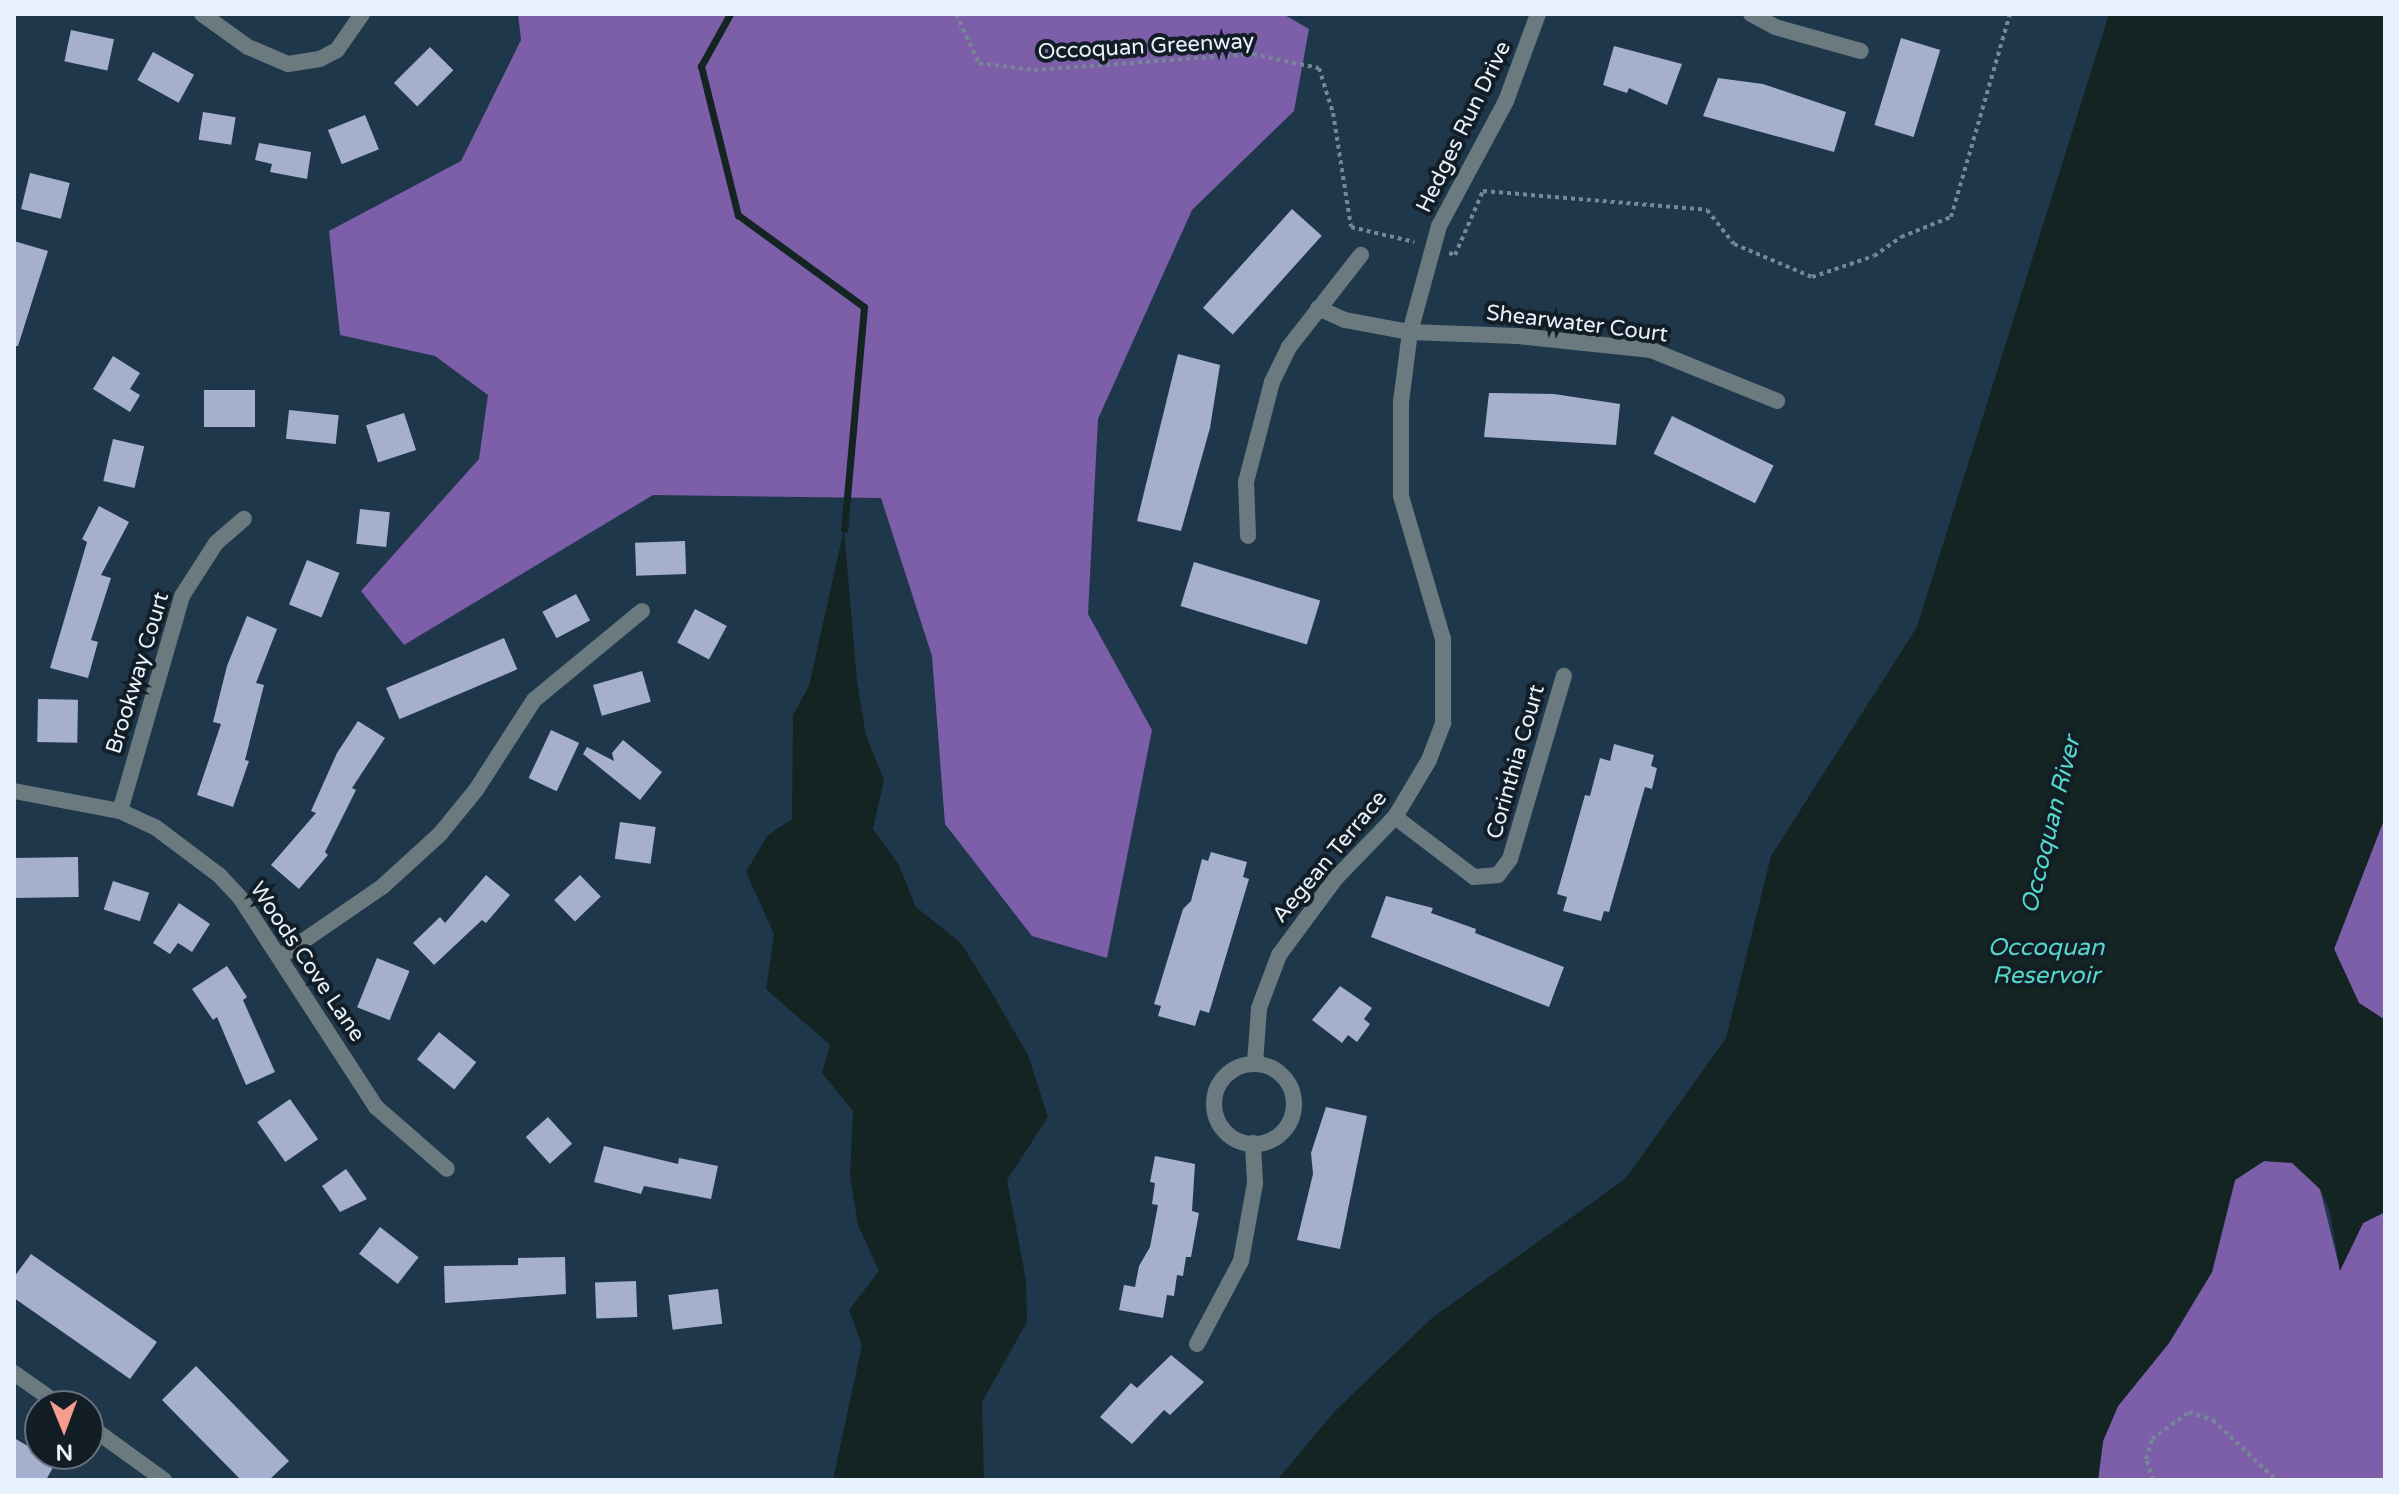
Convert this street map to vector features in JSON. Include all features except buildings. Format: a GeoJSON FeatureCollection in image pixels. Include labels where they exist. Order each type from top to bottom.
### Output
{"type":"FeatureCollection","features":[{"type":"Feature","properties":{"kind":"street"},"geometry":{"type":"LineString","coordinates":[[202,14],[248,47],[288,64],[320,59],[337,50],[362,14]]}},
{"type":"Feature","properties":{"kind":"street","name":"Hedges Run Drive"},"geometry":{"type":"LineString","coordinates":[[1401,496],[1401,402],[1410,332],[1433,248],[1462,178],[1512,90],[1538,14]]}},
{"type":"Feature","properties":{"kind":"street"},"geometry":{"type":"LineString","coordinates":[[1751,14],[1775,27],[1861,51]]}},
{"type":"Feature","properties":{"kind":"street"},"geometry":{"type":"LineString","coordinates":[[1248,536],[1246,482],[1257,426],[1283,359],[1318,308],[1361,255]]}},
{"type":"Feature","properties":{"kind":"street","name":"Shearwater Court"},"geometry":{"type":"LineString","coordinates":[[1318,308],[1345,320],[1410,332],[1518,336],[1651,350],[1777,401]]}},
{"type":"Feature","properties":{"kind":"street","name":"Aegean Terrace"},"geometry":{"type":"LineString","coordinates":[[1255,1063],[1259,1008],[1279,955],[1336,878],[1395,817],[1429,760],[1443,723],[1446,669],[1432,595],[1401,496]]}},
{"type":"Feature","properties":{"kind":"street","name":"Brookway Court"},"geometry":{"type":"LineString","coordinates":[[120,811],[182,596],[216,543],[244,519]]}},
{"type":"Feature","properties":{"kind":"street"},"geometry":{"type":"LineString","coordinates":[[280,957],[382,887],[440,834],[476,790],[534,700],[642,611]]}},
{"type":"Feature","properties":{"kind":"street","name":"Corinthia Court"},"geometry":{"type":"LineString","coordinates":[[1395,817],[1474,877],[1498,875],[1510,859],[1564,676]]}},
{"type":"Feature","properties":{"kind":"street","name":"Woods Cove Lane"},"geometry":{"type":"LineString","coordinates":[[14,791],[120,811],[178,842],[219,875],[280,957],[376,1107],[447,1169]]}},
{"type":"Feature","properties":{"kind":"street"},"geometry":{"type":"LineString","coordinates":[[1255,1063],[1282,1074],[1294,1100],[1287,1127],[1277,1137],[1253,1143],[1227,1133],[1213,1109],[1225,1078],[1255,1063]]}},
{"type":"Feature","properties":{"kind":"street"},"geometry":{"type":"LineString","coordinates":[[1197,1344],[1241,1261],[1255,1183],[1253,1143]]}},
{"type":"Feature","properties":{"kind":"street"},"geometry":{"type":"LineString","coordinates":[[14,1373],[38,1390]]}},
{"type":"Feature","properties":{"kind":"street"},"geometry":{"type":"LineString","coordinates":[[104,1437],[164,1480]]}},
{"type":"Feature","properties":{"kind":"path","name":"Occoquan Greenway"},"geometry":{"type":"LineString","coordinates":[[956,14],[979,63],[1034,70],[1253,54],[1319,68],[1333,113],[1351,227],[1433,248]]}},
{"type":"Feature","properties":{"kind":"path"},"geometry":{"type":"LineString","coordinates":[[1433,248],[1455,255],[1483,191],[1524,191],[1707,210],[1734,244],[1812,277],[1874,256],[1901,237],[1951,217],[2010,14]]}},
{"type":"Feature","properties":{"kind":"path"},"geometry":{"type":"LineString","coordinates":[[2153,1480],[2146,1459],[2152,1439],[2189,1412],[2213,1420],[2276,1480]]}},
{"type":"Feature","properties":{"kind":"shaded area"},"geometry":{"type":"Polygon","coordinates":[[[518,14],[1283,14],[1309,29],[1294,111],[1192,210],[1098,419],[1088,614],[1152,730],[1107,958],[1032,936],[945,824],[932,656],[881,498],[653,495],[404,645],[361,591],[479,459],[488,395],[435,356],[340,335],[329,231],[461,161],[521,40],[518,14]]]}},
{"type":"Feature","properties":{"kind":"shaded area"},"geometry":{"type":"Polygon","coordinates":[[[2385,817],[2385,1020],[2359,1003],[2334,949],[2385,817]]]}},
{"type":"Feature","properties":{"kind":"shaded area"},"geometry":{"type":"Polygon","coordinates":[[[2264,1161],[2292,1162],[2320,1189],[2340,1270],[2363,1223],[2385,1212],[2385,1480],[2098,1480],[2103,1441],[2118,1406],[2169,1343],[2212,1272],[2235,1180],[2264,1161]]]}},
{"type":"Feature","properties":{"kind":"water","name":"Occoquan Reservoir"},"geometry":{"type":"Polygon","coordinates":[[[2109,14],[2385,14],[2385,817],[2334,949],[2359,1003],[2385,1020],[2385,1212],[2363,1223],[2340,1271],[2330,1212],[2320,1189],[2292,1163],[2264,1161],[2235,1180],[2212,1272],[2169,1343],[2118,1406],[2103,1441],[2098,1480],[1277,1480],[1335,1411],[1432,1318],[1625,1179],[1726,1038],[1771,856],[1917,627],[2109,14]]]}},
{"type":"Feature","properties":{"kind":"water"},"geometry":{"type":"Polygon","coordinates":[[[844,529],[857,681],[866,736],[884,780],[873,829],[899,865],[916,907],[961,943],[995,998],[1028,1055],[1048,1117],[1007,1180],[1026,1280],[1027,1322],[982,1402],[984,1480],[833,1480],[862,1345],[849,1310],[879,1271],[858,1225],[850,1176],[853,1111],[822,1073],[830,1045],[766,989],[774,934],[746,872],[767,836],[792,819],[793,715],[809,686],[844,529]]]}},
{"type":"Feature","properties":{"kind":"waterway"},"geometry":{"type":"LineString","coordinates":[[730,14],[701,66],[738,215],[864,307],[844,529]]}},
{"type":"Feature","properties":{"kind":"water label","name":"Occoquan River"},"geometry":{"type":"Point","coordinates":[2051,825]}}]}
